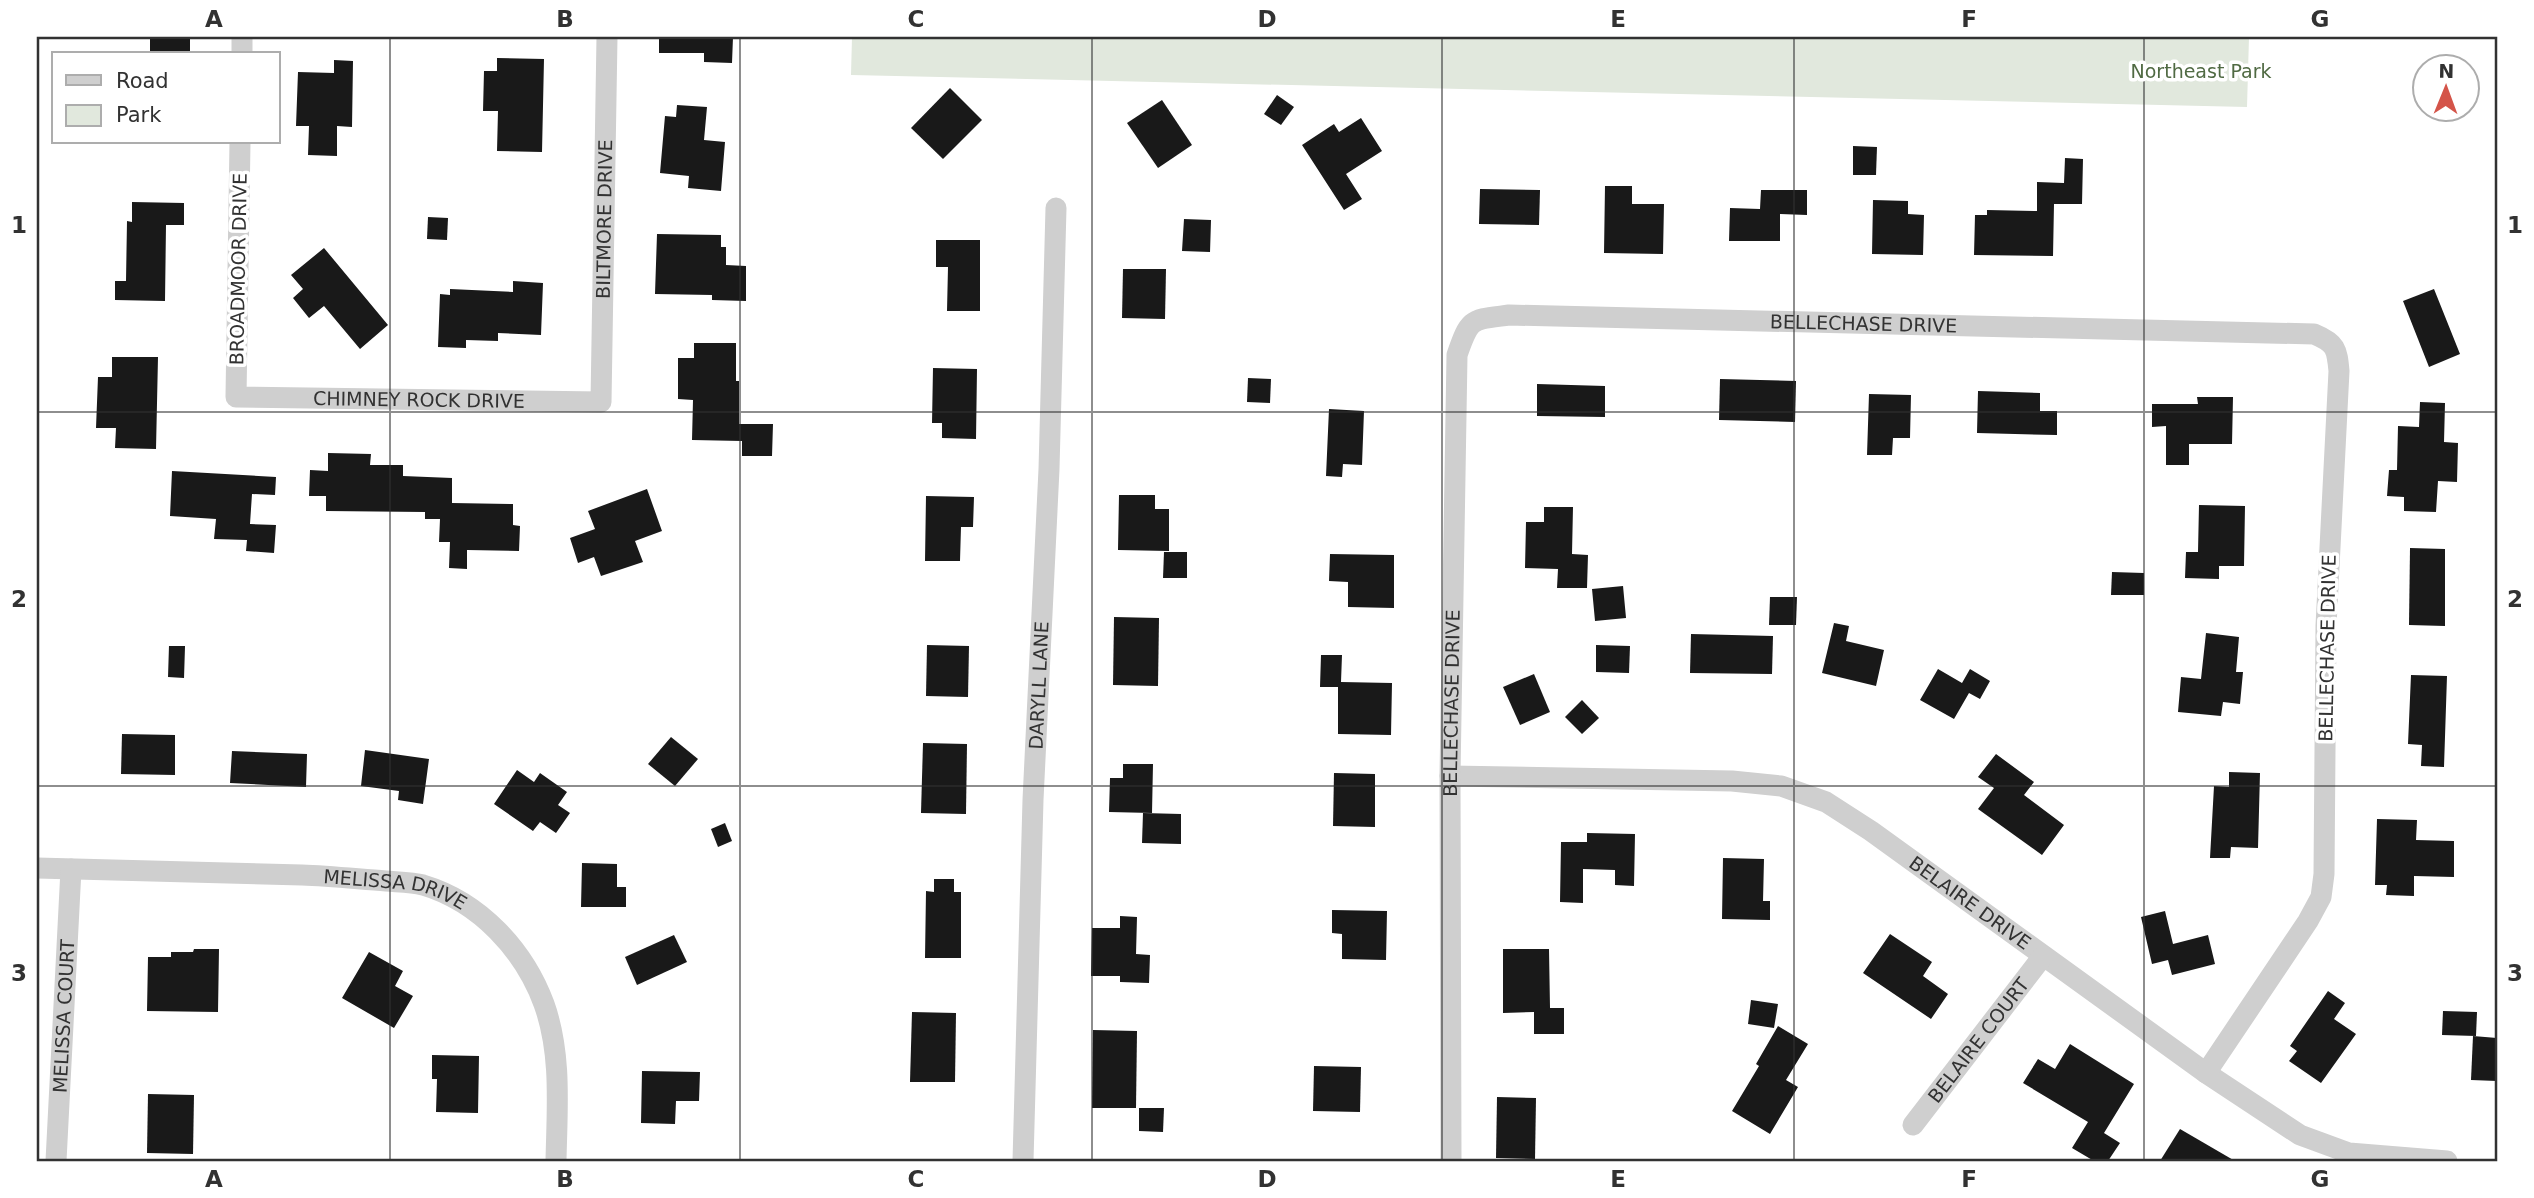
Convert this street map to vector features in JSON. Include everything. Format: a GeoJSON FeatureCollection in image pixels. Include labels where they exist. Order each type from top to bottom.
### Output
{"type":"FeatureCollection","features":[{"type":"Feature","properties":{"kind":"street","name":"BILTMORE DRIVE"},"geometry":{"type":"LineString","coordinates":[[601,402],[607,37]]}},
{"type":"Feature","properties":{"kind":"street","name":"BROADMOOR DRIVE"},"geometry":{"type":"LineString","coordinates":[[236,397],[240,144]]}},
{"type":"Feature","properties":{"kind":"street","name":"DARYLL LANE"},"geometry":{"type":"LineString","coordinates":[[1023,1161],[1033,800],[1048,483],[1056,208]]}},
{"type":"Feature","properties":{"kind":"street","name":"BELLECHASE DRIVE"},"geometry":{"type":"LineString","coordinates":[[1451,1161],[1450,776],[1457,355],[1466,330],[1476,319],[1528,315],[1981,325],[2314,334],[2330,341],[2337,354],[2339,371],[2330,530],[2324,874],[2321,897],[2308,921],[2206,1073]]}},
{"type":"Feature","properties":{"kind":"street","name":"CHIMNEY ROCK DRIVE"},"geometry":{"type":"LineString","coordinates":[[236,397],[601,402]]}},
{"type":"Feature","properties":{"kind":"street","name":"BELAIRE DRIVE"},"geometry":{"type":"LineString","coordinates":[[1450,776],[1732,781],[1782,786],[1838,810],[2206,1073],[2290,1129],[2349,1153],[2447,1161]]}},
{"type":"Feature","properties":{"kind":"street","name":"MELISSA DRIVE"},"geometry":{"type":"LineString","coordinates":[[37,868],[334,876],[422,885],[454,899],[482,917],[505,939],[525,963],[544,1003],[558,1074],[556,1161]]}},
{"type":"Feature","properties":{"kind":"street","name":"MELISSA COURT"},"geometry":{"type":"LineString","coordinates":[[56,1161],[71,869]]}},
{"type":"Feature","properties":{"kind":"street","name":"BELAIRE COURT"},"geometry":{"type":"LineString","coordinates":[[1913,1125],[2043,956]]}},
{"type":"Feature","properties":{"kind":"green space","name":"Northeast Park"},"geometry":{"type":"Polygon","coordinates":[[[852,37],[2249,37],[2247,107],[851,75],[852,37]]]}},
{"type":"Feature","properties":{"kind":"building"},"geometry":{"type":"Polygon","coordinates":[[[150,37],[190,37],[190,52],[150,52],[150,37]]]}},
{"type":"Feature","properties":{"kind":"building"},"geometry":{"type":"Polygon","coordinates":[[[659,37],[733,37],[732,63],[704,62],[704,53],[659,53],[659,37]]]}},
{"type":"Feature","properties":{"kind":"building"},"geometry":{"type":"Polygon","coordinates":[[[497,58],[544,59],[542,152],[497,151],[498,111],[483,111],[484,71],[497,71],[497,58]]]}},
{"type":"Feature","properties":{"kind":"building"},"geometry":{"type":"Polygon","coordinates":[[[334,60],[353,61],[352,127],[337,126],[337,156],[308,155],[309,126],[296,126],[298,72],[334,73],[334,60]]]}},
{"type":"Feature","properties":{"kind":"building"},"geometry":{"type":"Polygon","coordinates":[[[950,88],[982,120],[943,159],[911,128],[950,88]]]}},
{"type":"Feature","properties":{"kind":"building"},"geometry":{"type":"Polygon","coordinates":[[[1277,95],[1294,107],[1281,125],[1264,114],[1277,95]]]}},
{"type":"Feature","properties":{"kind":"building"},"geometry":{"type":"Polygon","coordinates":[[[1162,100],[1192,145],[1158,168],[1127,123],[1162,100]]]}},
{"type":"Feature","properties":{"kind":"building"},"geometry":{"type":"Polygon","coordinates":[[[677,105],[707,107],[704,140],[725,142],[721,191],[688,188],[689,176],[660,173],[665,116],[676,117],[677,105]]]}},
{"type":"Feature","properties":{"kind":"building"},"geometry":{"type":"Polygon","coordinates":[[[1361,118],[1382,151],[1346,174],[1362,199],[1344,210],[1302,145],[1334,124],[1339,132],[1361,118]]]}},
{"type":"Feature","properties":{"kind":"building"},"geometry":{"type":"Polygon","coordinates":[[[1853,146],[1877,147],[1876,175],[1853,175],[1853,146]]]}},
{"type":"Feature","properties":{"kind":"building"},"geometry":{"type":"Polygon","coordinates":[[[2065,158],[2083,159],[2082,204],[2054,204],[2053,256],[1974,255],[1975,215],[1987,215],[1987,210],[2037,211],[2037,182],[2064,183],[2065,158]]]}},
{"type":"Feature","properties":{"kind":"building"},"geometry":{"type":"Polygon","coordinates":[[[1605,186],[1632,186],[1632,204],[1664,204],[1663,254],[1604,253],[1605,186]]]}},
{"type":"Feature","properties":{"kind":"building"},"geometry":{"type":"Polygon","coordinates":[[[1480,189],[1540,190],[1539,225],[1479,224],[1480,189]]]}},
{"type":"Feature","properties":{"kind":"building"},"geometry":{"type":"Polygon","coordinates":[[[1761,190],[1807,190],[1807,215],[1780,214],[1780,241],[1729,241],[1730,208],[1760,209],[1761,190]]]}},
{"type":"Feature","properties":{"kind":"building"},"geometry":{"type":"Polygon","coordinates":[[[1873,200],[1908,201],[1908,214],[1924,215],[1923,255],[1872,254],[1873,200]]]}},
{"type":"Feature","properties":{"kind":"building"},"geometry":{"type":"Polygon","coordinates":[[[132,202],[184,203],[184,225],[166,225],[165,301],[115,300],[115,281],[126,281],[127,221],[132,222],[132,202]]]}},
{"type":"Feature","properties":{"kind":"building"},"geometry":{"type":"Polygon","coordinates":[[[428,217],[448,218],[447,240],[427,239],[428,217]]]}},
{"type":"Feature","properties":{"kind":"building"},"geometry":{"type":"Polygon","coordinates":[[[1184,219],[1211,220],[1210,252],[1182,251],[1184,219]]]}},
{"type":"Feature","properties":{"kind":"building"},"geometry":{"type":"Polygon","coordinates":[[[657,234],[721,235],[721,247],[726,247],[726,265],[746,266],[746,301],[712,300],[712,295],[655,294],[657,234]]]}},
{"type":"Feature","properties":{"kind":"building"},"geometry":{"type":"Polygon","coordinates":[[[936,240],[980,240],[980,311],[947,311],[948,267],[936,267],[936,240]]]}},
{"type":"Feature","properties":{"kind":"building"},"geometry":{"type":"Polygon","coordinates":[[[324,248],[388,325],[360,349],[324,306],[309,318],[293,298],[303,289],[291,275],[324,248]]]}},
{"type":"Feature","properties":{"kind":"building"},"geometry":{"type":"Polygon","coordinates":[[[1123,269],[1166,269],[1165,319],[1122,318],[1123,269]]]}},
{"type":"Feature","properties":{"kind":"building"},"geometry":{"type":"Polygon","coordinates":[[[513,281],[543,283],[541,335],[498,333],[498,341],[466,340],[466,348],[438,347],[440,294],[450,295],[450,289],[513,292],[513,281]]]}},
{"type":"Feature","properties":{"kind":"building"},"geometry":{"type":"Polygon","coordinates":[[[2434,289],[2460,354],[2429,367],[2403,301],[2434,289]]]}},
{"type":"Feature","properties":{"kind":"building"},"geometry":{"type":"Polygon","coordinates":[[[694,343],[736,343],[739,424],[773,424],[772,456],[742,456],[742,441],[692,440],[693,400],[678,399],[678,358],[694,358],[694,343]]]}},
{"type":"Feature","properties":{"kind":"building"},"geometry":{"type":"Polygon","coordinates":[[[112,357],[158,357],[156,449],[115,448],[116,428],[96,428],[98,377],[112,377],[112,357]]]}},
{"type":"Feature","properties":{"kind":"building"},"geometry":{"type":"Polygon","coordinates":[[[933,368],[977,369],[976,439],[942,438],[942,423],[932,423],[933,368]]]}},
{"type":"Feature","properties":{"kind":"building"},"geometry":{"type":"Polygon","coordinates":[[[1248,378],[1271,379],[1270,403],[1247,402],[1248,378]]]}},
{"type":"Feature","properties":{"kind":"building"},"geometry":{"type":"Polygon","coordinates":[[[1720,379],[1796,381],[1795,422],[1719,420],[1720,379]]]}},
{"type":"Feature","properties":{"kind":"building"},"geometry":{"type":"Polygon","coordinates":[[[1537,384],[1605,386],[1605,417],[1537,416],[1537,384]]]}},
{"type":"Feature","properties":{"kind":"building"},"geometry":{"type":"Polygon","coordinates":[[[1978,391],[2040,393],[2040,411],[2057,411],[2057,435],[1977,433],[1978,391]]]}},
{"type":"Feature","properties":{"kind":"building"},"geometry":{"type":"Polygon","coordinates":[[[1869,394],[1911,395],[1910,438],[1893,438],[1892,455],[1867,455],[1869,394]]]}},
{"type":"Feature","properties":{"kind":"building"},"geometry":{"type":"Polygon","coordinates":[[[2197,397],[2233,397],[2232,444],[2189,444],[2189,465],[2166,465],[2166,426],[2152,427],[2152,404],[2198,404],[2197,397]]]}},
{"type":"Feature","properties":{"kind":"building"},"geometry":{"type":"Polygon","coordinates":[[[2420,402],[2445,403],[2444,442],[2458,443],[2457,482],[2438,481],[2436,512],[2404,511],[2404,497],[2387,496],[2389,470],[2397,470],[2398,426],[2419,427],[2420,402]]]}},
{"type":"Feature","properties":{"kind":"building"},"geometry":{"type":"Polygon","coordinates":[[[1329,409],[1364,411],[1362,465],[1343,464],[1342,477],[1326,476],[1329,409]]]}},
{"type":"Feature","properties":{"kind":"building"},"geometry":{"type":"Polygon","coordinates":[[[328,453],[371,454],[370,465],[403,465],[403,476],[452,478],[452,503],[513,504],[513,525],[520,526],[519,551],[467,550],[467,569],[449,568],[450,542],[439,542],[440,519],[425,519],[425,512],[326,511],[326,496],[309,496],[310,470],[328,471],[328,453]]]}},
{"type":"Feature","properties":{"kind":"building"},"geometry":{"type":"Polygon","coordinates":[[[172,471],[276,477],[275,495],[252,494],[250,524],[276,525],[274,553],[246,551],[247,540],[214,539],[216,519],[170,516],[172,471]]]}},
{"type":"Feature","properties":{"kind":"building"},"geometry":{"type":"Polygon","coordinates":[[[647,489],[662,531],[635,541],[643,562],[601,576],[594,557],[578,563],[570,538],[595,529],[588,511],[647,489]]]}},
{"type":"Feature","properties":{"kind":"building"},"geometry":{"type":"Polygon","coordinates":[[[1119,495],[1155,495],[1155,509],[1169,509],[1169,551],[1118,550],[1119,495]]]}},
{"type":"Feature","properties":{"kind":"building"},"geometry":{"type":"Polygon","coordinates":[[[926,496],[974,497],[973,527],[961,527],[960,561],[925,561],[926,496]]]}},
{"type":"Feature","properties":{"kind":"building"},"geometry":{"type":"Polygon","coordinates":[[[2199,505],[2245,506],[2244,566],[2219,566],[2219,579],[2185,578],[2186,552],[2198,552],[2199,505]]]}},
{"type":"Feature","properties":{"kind":"building"},"geometry":{"type":"Polygon","coordinates":[[[1544,507],[1573,507],[1572,554],[1588,555],[1587,588],[1557,588],[1558,569],[1525,568],[1526,522],[1544,522],[1544,507]]]}},
{"type":"Feature","properties":{"kind":"building"},"geometry":{"type":"Polygon","coordinates":[[[2410,548],[2445,549],[2445,626],[2409,625],[2410,548]]]}},
{"type":"Feature","properties":{"kind":"building"},"geometry":{"type":"Polygon","coordinates":[[[1164,552],[1187,552],[1187,578],[1163,578],[1164,552]]]}},
{"type":"Feature","properties":{"kind":"building"},"geometry":{"type":"Polygon","coordinates":[[[1330,554],[1394,555],[1394,608],[1348,607],[1348,582],[1329,581],[1330,554]]]}},
{"type":"Feature","properties":{"kind":"building"},"geometry":{"type":"Polygon","coordinates":[[[2112,572],[2144,573],[2144,595],[2111,595],[2112,572]]]}},
{"type":"Feature","properties":{"kind":"building"},"geometry":{"type":"Polygon","coordinates":[[[1623,586],[1626,618],[1595,621],[1592,589],[1623,586]]]}},
{"type":"Feature","properties":{"kind":"building"},"geometry":{"type":"Polygon","coordinates":[[[1770,597],[1797,597],[1796,625],[1769,625],[1770,597]]]}},
{"type":"Feature","properties":{"kind":"building"},"geometry":{"type":"Polygon","coordinates":[[[1114,617],[1159,618],[1158,686],[1113,685],[1114,617]]]}},
{"type":"Feature","properties":{"kind":"building"},"geometry":{"type":"Polygon","coordinates":[[[1834,623],[1849,626],[1846,641],[1884,650],[1876,686],[1822,673],[1834,623]]]}},
{"type":"Feature","properties":{"kind":"building"},"geometry":{"type":"Polygon","coordinates":[[[2206,633],[2239,637],[2236,672],[2243,672],[2240,704],[2223,702],[2221,716],[2178,712],[2181,677],[2201,679],[2206,633]]]}},
{"type":"Feature","properties":{"kind":"building"},"geometry":{"type":"Polygon","coordinates":[[[1691,634],[1773,636],[1772,674],[1690,673],[1691,634]]]}},
{"type":"Feature","properties":{"kind":"building"},"geometry":{"type":"Polygon","coordinates":[[[927,645],[969,646],[968,697],[926,696],[927,645]]]}},
{"type":"Feature","properties":{"kind":"building"},"geometry":{"type":"Polygon","coordinates":[[[1596,645],[1630,646],[1629,673],[1596,672],[1596,645]]]}},
{"type":"Feature","properties":{"kind":"building"},"geometry":{"type":"Polygon","coordinates":[[[169,646],[185,646],[184,678],[168,677],[169,646]]]}},
{"type":"Feature","properties":{"kind":"building"},"geometry":{"type":"Polygon","coordinates":[[[1321,655],[1342,655],[1341,682],[1392,683],[1391,735],[1338,734],[1338,687],[1320,687],[1321,655]]]}},
{"type":"Feature","properties":{"kind":"building"},"geometry":{"type":"Polygon","coordinates":[[[1938,669],[1962,683],[1970,669],[1990,681],[1980,699],[1969,693],[1954,719],[1920,700],[1938,669]]]}},
{"type":"Feature","properties":{"kind":"building"},"geometry":{"type":"Polygon","coordinates":[[[1534,674],[1550,712],[1520,725],[1503,687],[1534,674]]]}},
{"type":"Feature","properties":{"kind":"building"},"geometry":{"type":"Polygon","coordinates":[[[2411,675],[2447,676],[2444,767],[2421,766],[2422,745],[2408,744],[2411,675]]]}},
{"type":"Feature","properties":{"kind":"building"},"geometry":{"type":"Polygon","coordinates":[[[1582,700],[1599,718],[1582,734],[1565,717],[1582,700]]]}},
{"type":"Feature","properties":{"kind":"building"},"geometry":{"type":"Polygon","coordinates":[[[122,734],[175,735],[175,775],[121,774],[122,734]]]}},
{"type":"Feature","properties":{"kind":"building"},"geometry":{"type":"Polygon","coordinates":[[[671,737],[698,759],[675,786],[648,764],[671,737]]]}},
{"type":"Feature","properties":{"kind":"building"},"geometry":{"type":"Polygon","coordinates":[[[923,743],[967,744],[966,814],[921,813],[923,743]]]}},
{"type":"Feature","properties":{"kind":"building"},"geometry":{"type":"Polygon","coordinates":[[[365,750],[429,759],[423,804],[398,800],[399,791],[361,786],[365,750]]]}},
{"type":"Feature","properties":{"kind":"building"},"geometry":{"type":"Polygon","coordinates":[[[232,751],[307,754],[306,787],[230,783],[232,751]]]}},
{"type":"Feature","properties":{"kind":"building"},"geometry":{"type":"Polygon","coordinates":[[[1996,754],[2034,782],[2024,795],[2064,825],[2042,855],[1978,809],[1994,788],[1978,777],[1996,754]]]}},
{"type":"Feature","properties":{"kind":"building"},"geometry":{"type":"Polygon","coordinates":[[[1123,764],[1153,764],[1152,813],[1109,812],[1110,778],[1123,778],[1123,764]]]}},
{"type":"Feature","properties":{"kind":"building"},"geometry":{"type":"Polygon","coordinates":[[[517,770],[534,782],[540,773],[567,792],[558,805],[570,813],[556,833],[540,822],[533,831],[494,804],[517,770]]]}},
{"type":"Feature","properties":{"kind":"building"},"geometry":{"type":"Polygon","coordinates":[[[2229,772],[2260,773],[2258,848],[2231,847],[2230,858],[2210,858],[2214,786],[2229,787],[2229,772]]]}},
{"type":"Feature","properties":{"kind":"building"},"geometry":{"type":"Polygon","coordinates":[[[1334,773],[1375,774],[1375,827],[1333,826],[1334,773]]]}},
{"type":"Feature","properties":{"kind":"building"},"geometry":{"type":"Polygon","coordinates":[[[1143,813],[1181,814],[1181,844],[1142,843],[1143,813]]]}},
{"type":"Feature","properties":{"kind":"building"},"geometry":{"type":"Polygon","coordinates":[[[2377,819],[2417,820],[2416,840],[2454,841],[2454,877],[2414,876],[2414,896],[2386,895],[2387,885],[2375,885],[2377,819]]]}},
{"type":"Feature","properties":{"kind":"building"},"geometry":{"type":"Polygon","coordinates":[[[725,823],[732,841],[718,847],[711,829],[725,823]]]}},
{"type":"Feature","properties":{"kind":"building"},"geometry":{"type":"Polygon","coordinates":[[[1587,833],[1635,834],[1634,886],[1615,885],[1615,870],[1583,869],[1583,903],[1560,902],[1561,842],[1587,842],[1587,833]]]}},
{"type":"Feature","properties":{"kind":"building"},"geometry":{"type":"Polygon","coordinates":[[[1723,858],[1764,859],[1763,901],[1770,901],[1770,920],[1722,919],[1723,858]]]}},
{"type":"Feature","properties":{"kind":"building"},"geometry":{"type":"Polygon","coordinates":[[[582,863],[617,864],[617,887],[626,887],[626,907],[581,907],[582,863]]]}},
{"type":"Feature","properties":{"kind":"building"},"geometry":{"type":"Polygon","coordinates":[[[934,879],[954,879],[954,892],[961,892],[961,958],[925,958],[926,891],[934,892],[934,879]]]}},
{"type":"Feature","properties":{"kind":"building"},"geometry":{"type":"Polygon","coordinates":[[[1332,910],[1387,911],[1386,960],[1342,959],[1342,934],[1332,933],[1332,910]]]}},
{"type":"Feature","properties":{"kind":"building"},"geometry":{"type":"Polygon","coordinates":[[[2165,911],[2173,944],[2208,935],[2215,964],[2172,975],[2168,960],[2152,964],[2141,917],[2165,911]]]}},
{"type":"Feature","properties":{"kind":"building"},"geometry":{"type":"Polygon","coordinates":[[[1120,916],[1137,917],[1136,954],[1150,955],[1149,983],[1120,982],[1120,976],[1091,976],[1092,928],[1120,928],[1120,916]]]}},
{"type":"Feature","properties":{"kind":"building"},"geometry":{"type":"Polygon","coordinates":[[[1890,934],[1932,962],[1923,976],[1948,994],[1931,1019],[1863,973],[1890,934]]]}},
{"type":"Feature","properties":{"kind":"building"},"geometry":{"type":"Polygon","coordinates":[[[674,935],[687,962],[637,985],[625,957],[674,935]]]}},
{"type":"Feature","properties":{"kind":"building"},"geometry":{"type":"Polygon","coordinates":[[[194,949],[219,949],[218,1012],[147,1011],[148,957],[171,957],[171,952],[193,952],[194,949]]]}},
{"type":"Feature","properties":{"kind":"building"},"geometry":{"type":"Polygon","coordinates":[[[1503,949],[1549,949],[1550,1008],[1564,1008],[1564,1034],[1534,1034],[1534,1012],[1503,1013],[1503,949]]]}},
{"type":"Feature","properties":{"kind":"building"},"geometry":{"type":"Polygon","coordinates":[[[369,952],[403,971],[395,986],[413,996],[394,1028],[342,998],[369,952]]]}},
{"type":"Feature","properties":{"kind":"building"},"geometry":{"type":"Polygon","coordinates":[[[2328,991],[2345,1003],[2334,1019],[2356,1034],[2321,1083],[2289,1061],[2297,1051],[2290,1046],[2328,991]]]}},
{"type":"Feature","properties":{"kind":"building"},"geometry":{"type":"Polygon","coordinates":[[[1751,1000],[1778,1004],[1774,1028],[1748,1024],[1751,1000]]]}},
{"type":"Feature","properties":{"kind":"building"},"geometry":{"type":"Polygon","coordinates":[[[2443,1011],[2477,1012],[2476,1036],[2442,1035],[2443,1011]]]}},
{"type":"Feature","properties":{"kind":"building"},"geometry":{"type":"Polygon","coordinates":[[[912,1012],[956,1013],[955,1082],[910,1082],[912,1012]]]}},
{"type":"Feature","properties":{"kind":"building"},"geometry":{"type":"Polygon","coordinates":[[[1778,1026],[1808,1044],[1786,1080],[1798,1087],[1770,1134],[1732,1111],[1759,1066],[1756,1064],[1778,1026]]]}},
{"type":"Feature","properties":{"kind":"building"},"geometry":{"type":"Polygon","coordinates":[[[1093,1030],[1137,1031],[1136,1108],[1092,1108],[1093,1030]]]}},
{"type":"Feature","properties":{"kind":"building"},"geometry":{"type":"Polygon","coordinates":[[[2473,1036],[2497,1038],[2497,1081],[2471,1080],[2473,1036]]]}},
{"type":"Feature","properties":{"kind":"building"},"geometry":{"type":"Polygon","coordinates":[[[2070,1044],[2134,1084],[2104,1133],[2120,1143],[2108,1161],[2094,1161],[2072,1148],[2088,1122],[2023,1083],[2038,1059],[2055,1069],[2070,1044]]]}},
{"type":"Feature","properties":{"kind":"building"},"geometry":{"type":"Polygon","coordinates":[[[432,1055],[479,1056],[478,1113],[436,1112],[437,1079],[432,1079],[432,1055]]]}},
{"type":"Feature","properties":{"kind":"building"},"geometry":{"type":"Polygon","coordinates":[[[1314,1066],[1361,1067],[1360,1112],[1313,1111],[1314,1066]]]}},
{"type":"Feature","properties":{"kind":"building"},"geometry":{"type":"Polygon","coordinates":[[[642,1071],[700,1072],[699,1101],[676,1101],[675,1124],[641,1123],[642,1071]]]}},
{"type":"Feature","properties":{"kind":"building"},"geometry":{"type":"Polygon","coordinates":[[[148,1094],[194,1095],[193,1154],[147,1153],[148,1094]]]}},
{"type":"Feature","properties":{"kind":"building"},"geometry":{"type":"Polygon","coordinates":[[[1497,1097],[1536,1098],[1535,1159],[1496,1158],[1497,1097]]]}},
{"type":"Feature","properties":{"kind":"building"},"geometry":{"type":"Polygon","coordinates":[[[1139,1108],[1164,1108],[1163,1132],[1139,1131],[1139,1108]]]}},
{"type":"Feature","properties":{"kind":"building"},"geometry":{"type":"Polygon","coordinates":[[[2180,1129],[2235,1161],[2160,1161],[2180,1129]]]}}]}
